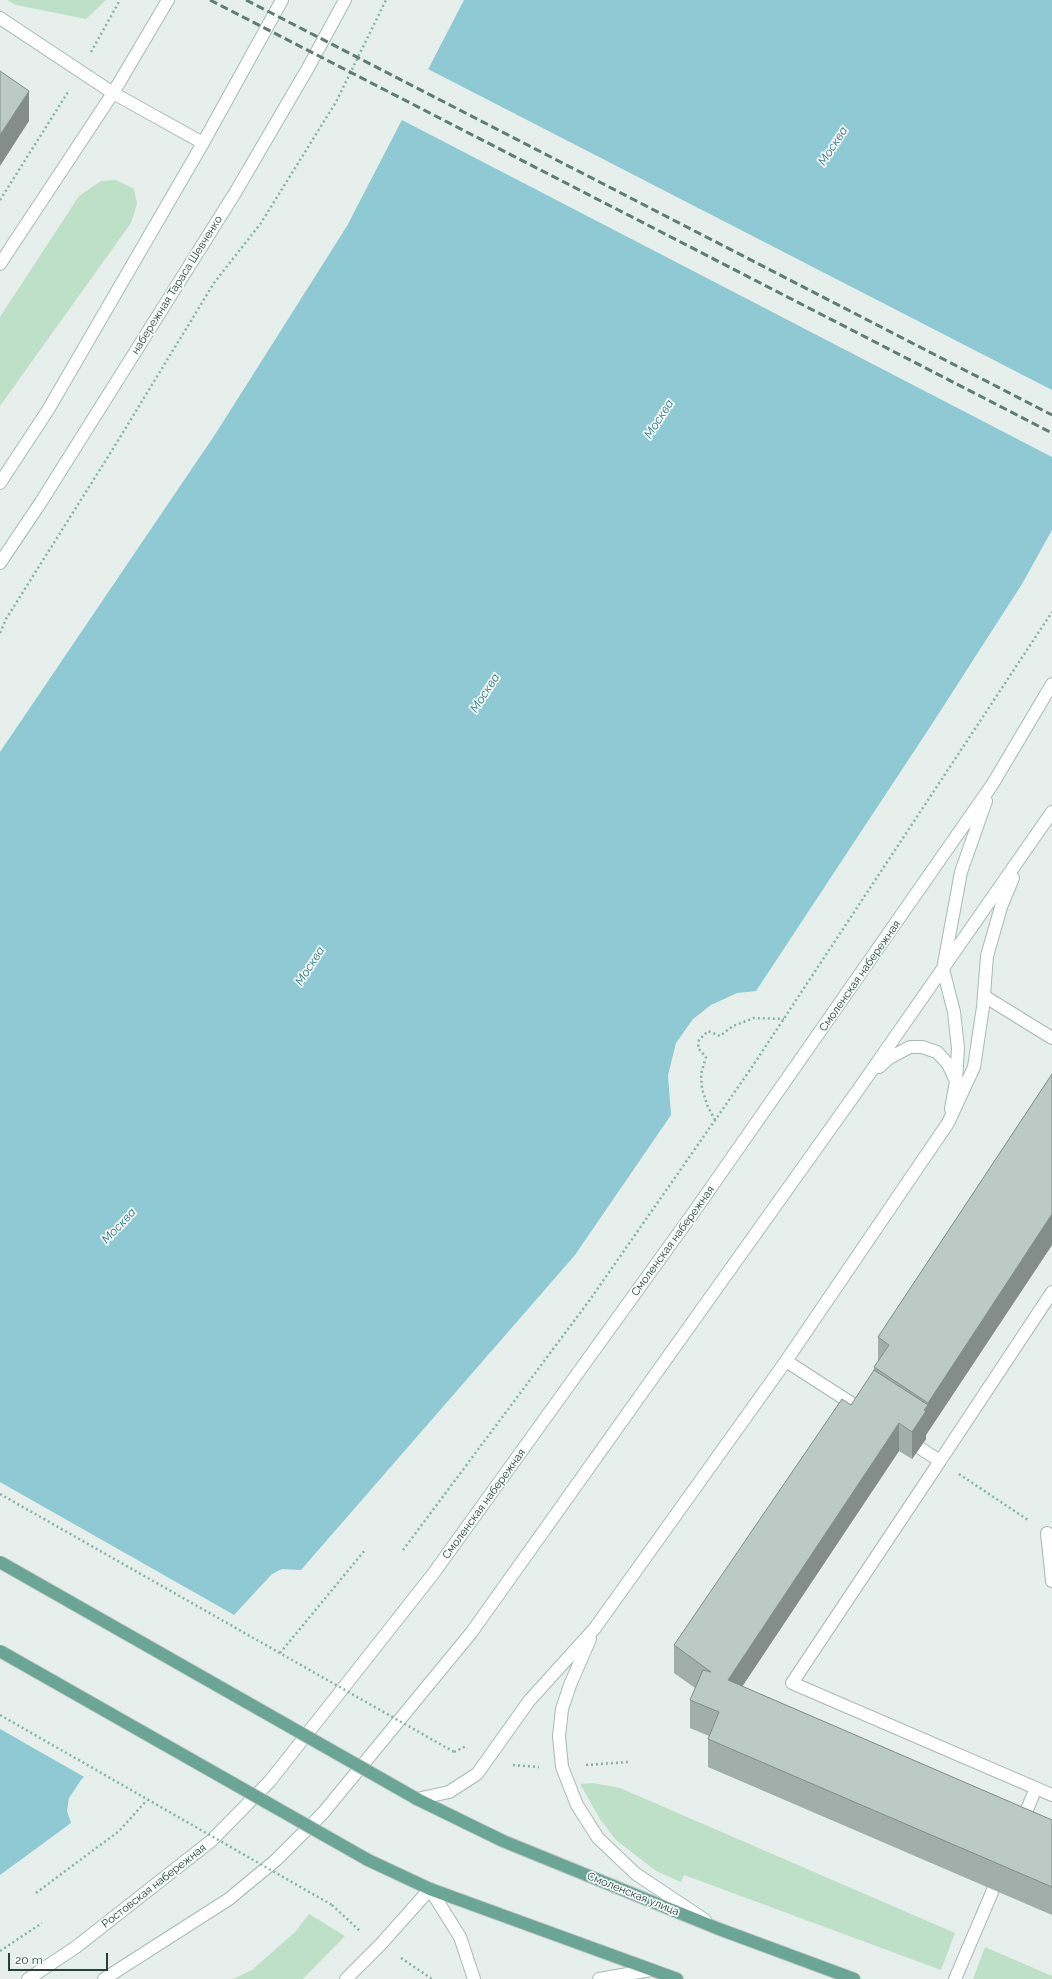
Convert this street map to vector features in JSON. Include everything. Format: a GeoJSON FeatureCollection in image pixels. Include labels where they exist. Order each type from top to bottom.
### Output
{"type":"FeatureCollection","features":[{"type":"Feature","properties":{"kind":"main road"},"geometry":{"type":"LineString","coordinates":[[0,264],[113,93],[168,0]]}},
{"type":"Feature","properties":{"kind":"main road"},"geometry":{"type":"LineString","coordinates":[[0,484],[48,410],[204,143],[282,0]]}},
{"type":"Feature","properties":{"kind":"main road","name":"набережная Тараса Шевченко"},"geometry":{"type":"LineString","coordinates":[[0,563],[41,502],[235,193],[308,68],[345,0]]}},
{"type":"Feature","properties":{"kind":"main road"},"geometry":{"type":"LineString","coordinates":[[2,23],[113,93],[204,143]]}},
{"type":"Feature","properties":{"kind":"main road","name":"Смоленская набережная"},"geometry":{"type":"LineString","coordinates":[[270,1781],[433,1574],[701,1202],[992,785],[1052,684]]}},
{"type":"Feature","properties":{"kind":"main road"},"geometry":{"type":"LineString","coordinates":[[948,1123],[956,1081],[958,1048],[954,1012],[943,969],[960,872],[992,785]]}},
{"type":"Feature","properties":{"kind":"main road"},"geometry":{"type":"LineString","coordinates":[[104,1979],[229,1899],[276,1860],[323,1813],[471,1633],[865,1080],[1052,812]]}},
{"type":"Feature","properties":{"kind":"main road"},"geometry":{"type":"LineString","coordinates":[[416,1799],[449,1792],[477,1774],[529,1701],[595,1628],[786,1361],[948,1123],[974,1067],[984,996],[987,956],[1001,907],[1020,858]]}},
{"type":"Feature","properties":{"kind":"main road"},"geometry":{"type":"LineString","coordinates":[[984,996],[1052,1038]]}},
{"type":"Feature","properties":{"kind":"main road"},"geometry":{"type":"LineString","coordinates":[[865,1080],[889,1058],[910,1047],[922,1047],[937,1052],[948,1064],[956,1081]]}},
{"type":"Feature","properties":{"kind":"main road"},"geometry":{"type":"LineString","coordinates":[[1052,1292],[792,1683],[1052,1795]]}},
{"type":"Feature","properties":{"kind":"main road"},"geometry":{"type":"LineString","coordinates":[[786,1361],[865,1412]]}},
{"type":"Feature","properties":{"kind":"main road"},"geometry":{"type":"LineString","coordinates":[[920,1448],[940,1461]]}},
{"type":"Feature","properties":{"kind":"main road"},"geometry":{"type":"LineString","coordinates":[[1047,1533],[1052,1582]]}},
{"type":"Feature","properties":{"kind":"main road","name":"Смоленская улица"},"geometry":{"type":"LineString","coordinates":[[0,1562],[416,1799],[503,1841],[719,1929],[854,1979]]}},
{"type":"Feature","properties":{"kind":"main road"},"geometry":{"type":"LineString","coordinates":[[595,1628],[570,1685],[562,1709],[560,1730],[562,1767],[577,1805],[598,1838],[636,1874],[719,1929]]}},
{"type":"Feature","properties":{"kind":"main road"},"geometry":{"type":"LineString","coordinates":[[0,1651],[368,1860],[430,1889],[677,1979]]}},
{"type":"Feature","properties":{"kind":"main road","name":"Ростовская набережная"},"geometry":{"type":"LineString","coordinates":[[28,1979],[76,1947],[212,1841],[270,1781]]}},
{"type":"Feature","properties":{"kind":"main road"},"geometry":{"type":"LineString","coordinates":[[1017,1832],[1036,1788]]}},
{"type":"Feature","properties":{"kind":"main road"},"geometry":{"type":"LineString","coordinates":[[346,1979],[381,1944],[430,1889]]}},
{"type":"Feature","properties":{"kind":"main road"},"geometry":{"type":"LineString","coordinates":[[430,1889],[460,1938],[474,1979]]}},
{"type":"Feature","properties":{"kind":"main road"},"geometry":{"type":"LineString","coordinates":[[955,1979],[993,1890]]}},
{"type":"Feature","properties":{"kind":"main road"},"geometry":{"type":"LineString","coordinates":[[599,1979],[651,1970]]}},
{"type":"Feature","properties":{"kind":"path"},"geometry":{"type":"LineString","coordinates":[[0,200],[80,72],[120,0]]}},
{"type":"Feature","properties":{"kind":"path"},"geometry":{"type":"LineString","coordinates":[[0,633],[6,619],[111,452],[214,283],[261,223],[336,102],[386,0]]}},
{"type":"Feature","properties":{"kind":"path"},"geometry":{"type":"LineString","coordinates":[[403,1550],[589,1301],[715,1120],[784,1019],[1052,612]]}},
{"type":"Feature","properties":{"kind":"path"},"geometry":{"type":"LineString","coordinates":[[715,1120],[708,1107],[702,1090],[701,1074],[706,1057],[698,1048],[699,1040],[708,1032],[720,1036],[733,1026],[754,1018],[784,1019]]}},
{"type":"Feature","properties":{"kind":"path"},"geometry":{"type":"LineString","coordinates":[[940,1461],[1047,1533]]}},
{"type":"Feature","properties":{"kind":"path"},"geometry":{"type":"LineString","coordinates":[[0,1494],[454,1752]]}},
{"type":"Feature","properties":{"kind":"path"},"geometry":{"type":"LineString","coordinates":[[280,1653],[322,1600],[365,1550]]}},
{"type":"Feature","properties":{"kind":"path"},"geometry":{"type":"LineString","coordinates":[[0,1715],[332,1906]]}},
{"type":"Feature","properties":{"kind":"path"},"geometry":{"type":"LineString","coordinates":[[582,1765],[629,1762]]}},
{"type":"Feature","properties":{"kind":"path"},"geometry":{"type":"LineString","coordinates":[[505,1764],[541,1768]]}},
{"type":"Feature","properties":{"kind":"path"},"geometry":{"type":"LineString","coordinates":[[36,1893],[119,1831],[147,1800]]}},
{"type":"Feature","properties":{"kind":"path"},"geometry":{"type":"LineString","coordinates":[[0,1951],[42,1923]]}},
{"type":"Feature","properties":{"kind":"green space"},"geometry":{"type":"Polygon","coordinates":[[[7,0],[106,0],[86,19],[16,5],[7,0]]]}},
{"type":"Feature","properties":{"kind":"green space"},"geometry":{"type":"Polygon","coordinates":[[[116,180],[134,189],[137,204],[131,223],[0,406],[0,317],[79,196],[101,181],[116,180]]]}},
{"type":"Feature","properties":{"kind":"green space"},"geometry":{"type":"Polygon","coordinates":[[[593,1783],[620,1788],[955,1933],[941,1970],[684,1875],[681,1882],[656,1871],[616,1840],[600,1819],[580,1784],[593,1783]]]}},
{"type":"Feature","properties":{"kind":"green space"},"geometry":{"type":"Polygon","coordinates":[[[309,1914],[345,1936],[303,1979],[233,1979],[252,1970],[295,1932],[309,1914]]]}},
{"type":"Feature","properties":{"kind":"green space"},"geometry":{"type":"Polygon","coordinates":[[[985,1947],[1052,1976],[1052,1979],[973,1979],[985,1947]]]}},
{"type":"Feature","properties":{"kind":"water","name":"Москва"},"geometry":{"type":"Polygon","coordinates":[[[464,0],[1052,0],[1052,530],[1022,584],[932,724],[756,991],[737,993],[711,1005],[693,1019],[676,1043],[668,1075],[671,1115],[575,1255],[301,1570],[282,1569],[272,1574],[81,1780],[69,1798],[67,1811],[71,1823],[0,1875],[0,752],[216,433],[347,226],[464,0]]]}},
{"type":"Feature","properties":{"kind":"pier"},"geometry":{"type":"Polygon","coordinates":[[[426,68],[1052,390],[1052,457],[400,119],[426,68]]]}},
{"type":"Feature","properties":{"kind":"pier"},"geometry":{"type":"Polygon","coordinates":[[[0,1482],[236,1616],[86,1778],[0,1729],[0,1482]]]}},
{"type":"Feature","properties":{"kind":"building"},"geometry":{"type":"Polygon","coordinates":[[[0,71],[29,91],[0,135],[0,71]]]}},
{"type":"Feature","properties":{"kind":"building"},"geometry":{"type":"Polygon","coordinates":[[[1052,1074],[1052,1214],[928,1403],[874,1367],[889,1345],[878,1337],[1052,1074]]]}},
{"type":"Feature","properties":{"kind":"building"},"geometry":{"type":"Polygon","coordinates":[[[874,1370],[928,1405],[924,1410],[926,1411],[912,1432],[899,1423],[728,1680],[1052,1820],[1052,1887],[708,1739],[719,1712],[690,1700],[703,1670],[711,1672],[674,1645],[842,1399],[851,1405],[874,1370]]]}},
{"type":"Feature","properties":{"kind":"railway"},"geometry":{"type":"LineString","coordinates":[[210,0],[1052,433]]}},
{"type":"Feature","properties":{"kind":"railway"},"geometry":{"type":"LineString","coordinates":[[246,0],[1052,415]]}}]}
